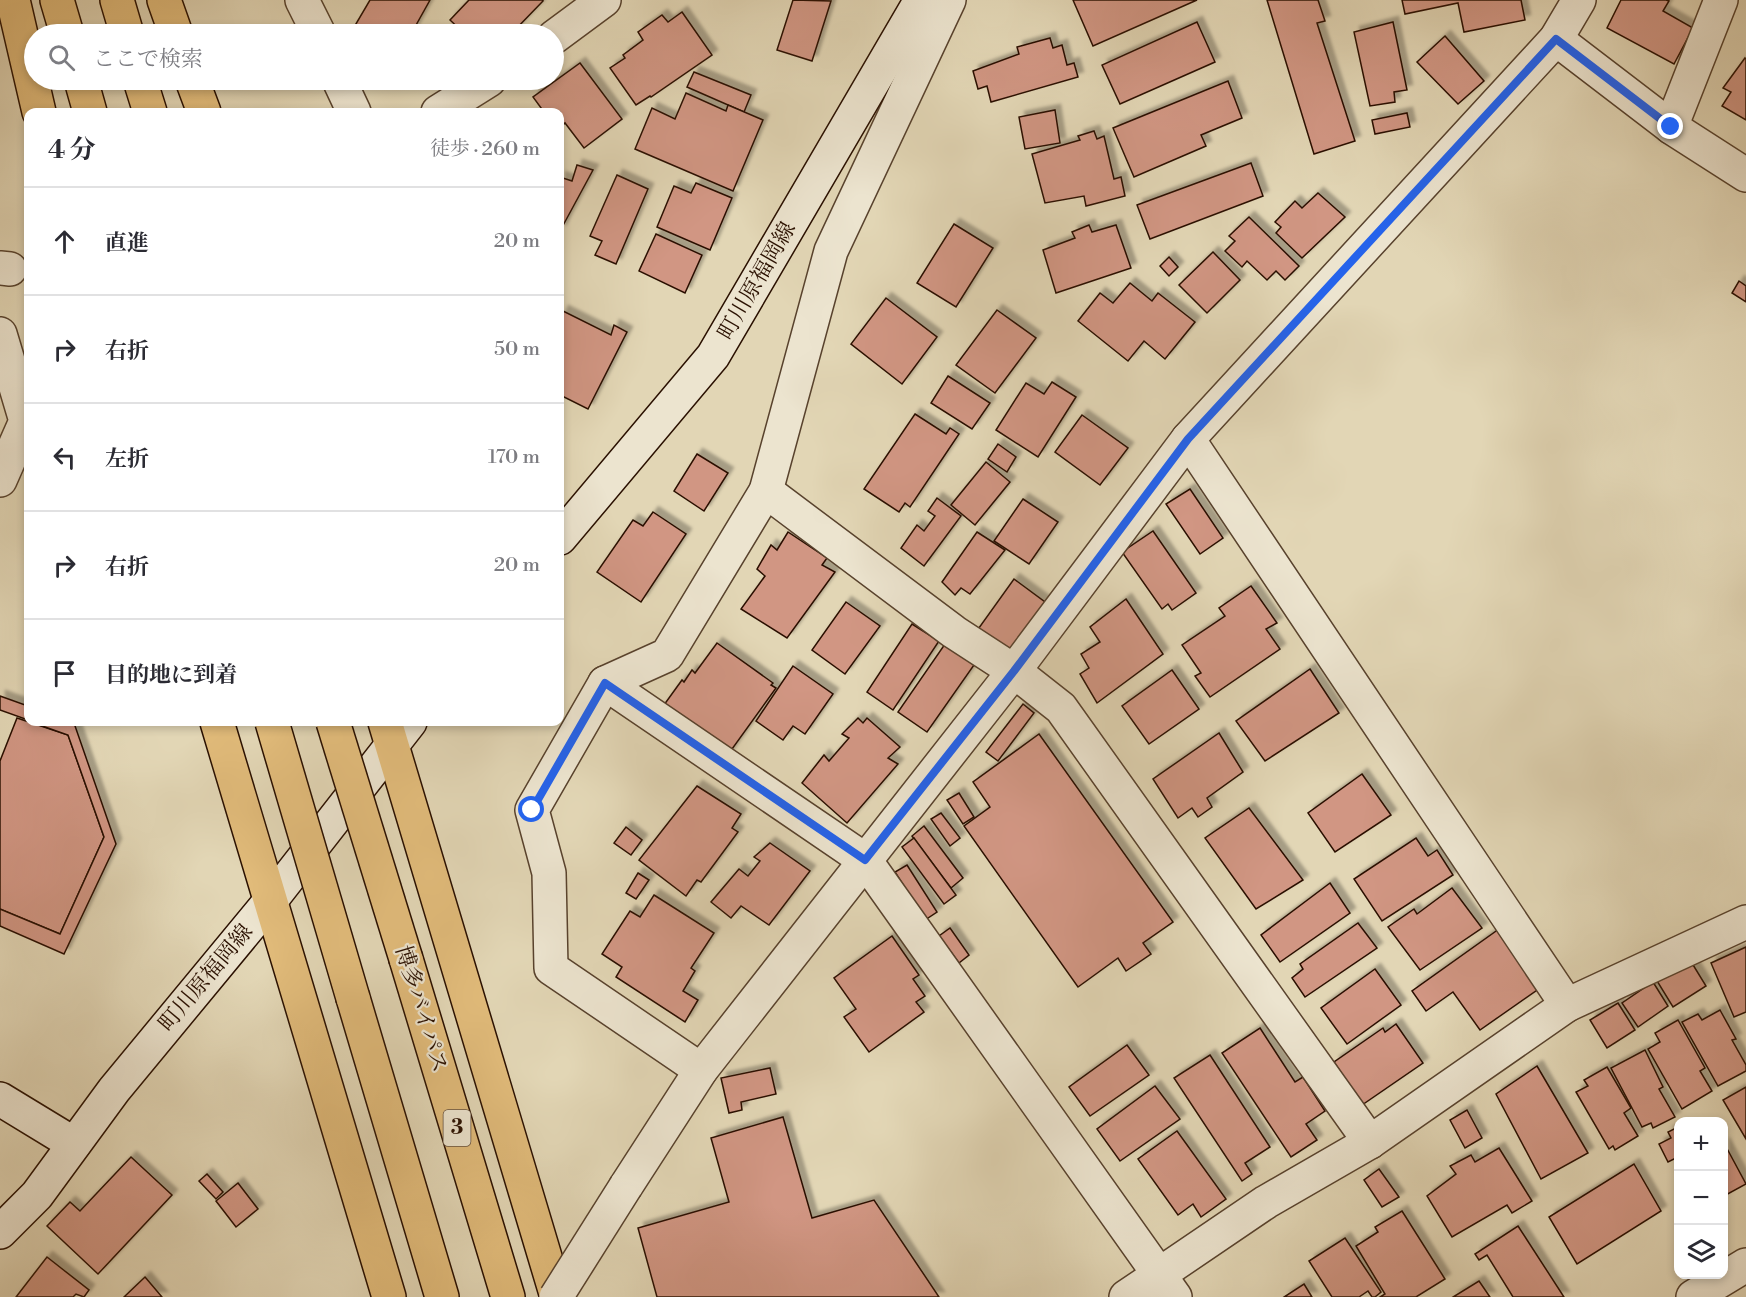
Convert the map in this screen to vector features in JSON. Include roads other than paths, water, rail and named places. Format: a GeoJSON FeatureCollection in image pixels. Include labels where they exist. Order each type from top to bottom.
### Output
{"type":"FeatureCollection","features":[{"type":"Feature","properties":{"kind":"highway"},"geometry":{"type":"LineString","coordinates":[[13,0],[24,47]]}},
{"type":"Feature","properties":{"kind":"highway"},"geometry":{"type":"LineString","coordinates":[[57,0],[64,24]]}},
{"type":"Feature","properties":{"kind":"highway"},"geometry":{"type":"LineString","coordinates":[[117,0],[124,24]]}},
{"type":"Feature","properties":{"kind":"highway"},"geometry":{"type":"LineString","coordinates":[[164,0],[172,24]]}},
{"type":"Feature","properties":{"kind":"highway"},"geometry":{"type":"LineString","coordinates":[[34,90],[38,108]]}},
{"type":"Feature","properties":{"kind":"highway"},"geometry":{"type":"LineString","coordinates":[[84,90],[89,108]]}},
{"type":"Feature","properties":{"kind":"highway"},"geometry":{"type":"LineString","coordinates":[[143,90],[149,108]]}},
{"type":"Feature","properties":{"kind":"highway"},"geometry":{"type":"LineString","coordinates":[[196,90],[202,108]]}},
{"type":"Feature","properties":{"kind":"highway"},"geometry":{"type":"LineString","coordinates":[[219,726],[389,1297]]}},
{"type":"Feature","properties":{"kind":"highway"},"geometry":{"type":"LineString","coordinates":[[274,726],[442,1297]]}},
{"type":"Feature","properties":{"kind":"highway","name":"博多バイパス"},"geometry":{"type":"LineString","coordinates":[[334,726],[508,1297]]}},
{"type":"Feature","properties":{"kind":"highway"},"geometry":{"type":"LineString","coordinates":[[395,729],[556,1297]]}},
{"type":"Feature","properties":{"kind":"street"},"geometry":{"type":"LineString","coordinates":[[302,0],[314,24]]}},
{"type":"Feature","properties":{"kind":"street"},"geometry":{"type":"LineString","coordinates":[[564,29],[603,0]]}},
{"type":"Feature","properties":{"kind":"street","name":"町川原福岡線"},"geometry":{"type":"LineString","coordinates":[[564,533],[713,356],[921,0]]}},
{"type":"Feature","properties":{"kind":"street"},"geometry":{"type":"LineString","coordinates":[[701,1070],[552,968],[549,873],[532,810],[605,683],[667,655],[766,491],[831,251],[949,0]]}},
{"type":"Feature","properties":{"kind":"street"},"geometry":{"type":"LineString","coordinates":[[556,1297],[701,1070],[1014,671],[1188,439],[1556,39],[1579,0]]}},
{"type":"Feature","properties":{"kind":"street"},"geometry":{"type":"LineString","coordinates":[[1671,127],[1721,0]]}},
{"type":"Feature","properties":{"kind":"street"},"geometry":{"type":"LineString","coordinates":[[1556,39],[1671,127],[1746,175]]}},
{"type":"Feature","properties":{"kind":"street"},"geometry":{"type":"LineString","coordinates":[[344,90],[352,108]]}},
{"type":"Feature","properties":{"kind":"street"},"geometry":{"type":"LineString","coordinates":[[444,108],[473,90]]}},
{"type":"Feature","properties":{"kind":"street"},"geometry":{"type":"LineString","coordinates":[[0,334],[24,414]]}},
{"type":"Feature","properties":{"kind":"street"},"geometry":{"type":"LineString","coordinates":[[0,480],[24,426]]}},
{"type":"Feature","properties":{"kind":"street"},"geometry":{"type":"LineString","coordinates":[[1188,439],[1568,1005]]}},
{"type":"Feature","properties":{"kind":"street"},"geometry":{"type":"LineString","coordinates":[[766,491],[954,632],[1014,671],[1061,708],[1370,1142]]}},
{"type":"Feature","properties":{"kind":"street"},"geometry":{"type":"LineString","coordinates":[[605,683],[865,860],[1167,1285]]}},
{"type":"Feature","properties":{"kind":"street","name":"町川原福岡線"},"geometry":{"type":"LineString","coordinates":[[0,1232],[38,1195],[114,1090],[271,900],[395,729]]}},
{"type":"Feature","properties":{"kind":"street"},"geometry":{"type":"LineString","coordinates":[[1126,1297],[1167,1285],[1266,1202],[1370,1142],[1568,1005],[1746,922]]}},
{"type":"Feature","properties":{"kind":"street"},"geometry":{"type":"LineString","coordinates":[[0,1099],[74,1144]]}},
{"type":"Feature","properties":{"kind":"street"},"geometry":{"type":"LineString","coordinates":[[1693,1297],[1746,1265]]}}]}
